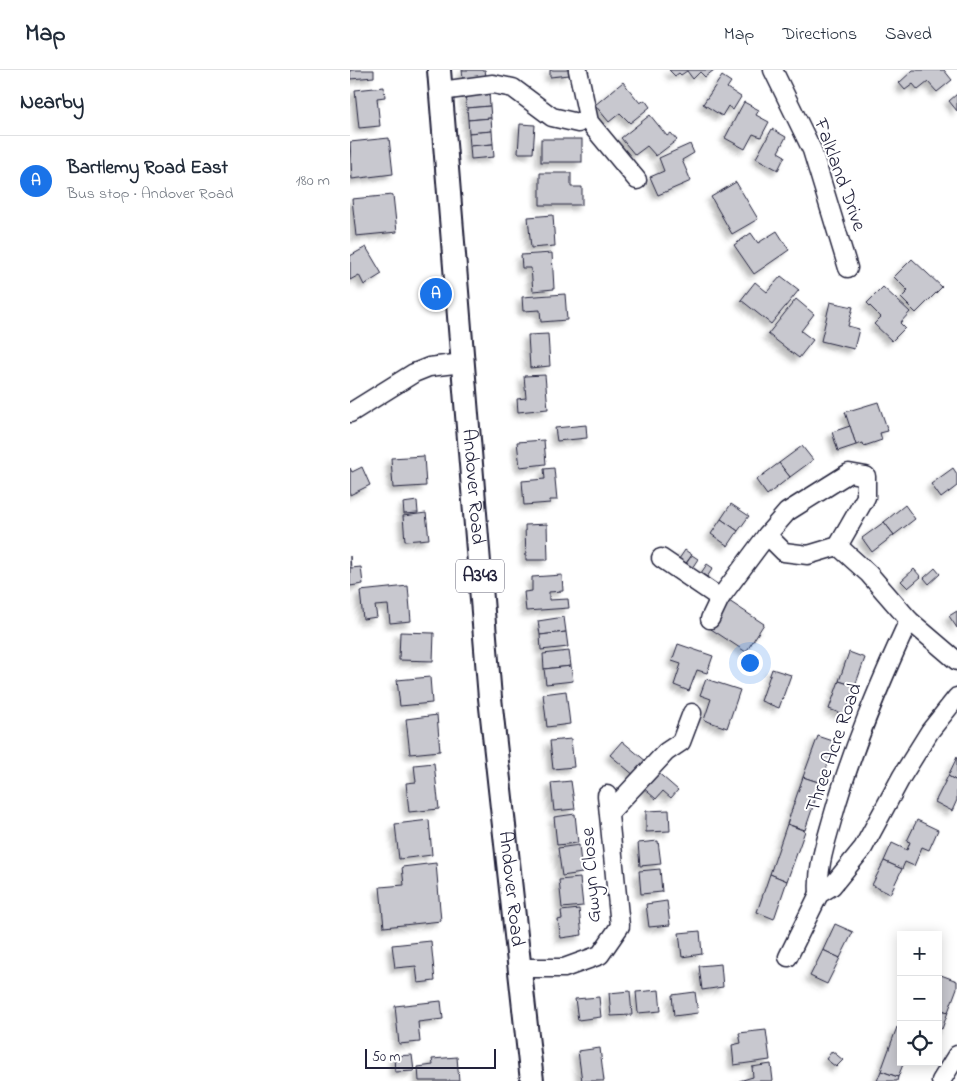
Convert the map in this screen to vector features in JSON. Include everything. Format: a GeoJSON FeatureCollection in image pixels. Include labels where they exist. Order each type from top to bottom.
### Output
{"type":"FeatureCollection","features":[{"type":"Feature","properties":{"kind":"main road","name":"Andover Road"},"geometry":{"type":"LineString","coordinates":[[440,80],[490,698],[532,1081]]}},
{"type":"Feature","properties":{"kind":"street"},"geometry":{"type":"LineString","coordinates":[[578,70],[589,122],[637,180]]}},
{"type":"Feature","properties":{"kind":"street","name":"Falkland Drive"},"geometry":{"type":"LineString","coordinates":[[772,70],[812,150],[848,268]]}},
{"type":"Feature","properties":{"kind":"street"},"geometry":{"type":"LineString","coordinates":[[440,80],[493,84],[513,88],[552,117],[578,124]]}},
{"type":"Feature","properties":{"kind":"street"},"geometry":{"type":"LineString","coordinates":[[350,414],[414,373],[429,367],[463,363]]}},
{"type":"Feature","properties":{"kind":"street"},"geometry":{"type":"LineString","coordinates":[[710,619],[720,598],[767,536],[787,512],[849,473],[866,476],[866,497],[838,546],[808,555],[784,552],[767,536]]}},
{"type":"Feature","properties":{"kind":"street"},"geometry":{"type":"LineString","coordinates":[[838,546],[869,574],[909,620],[957,661]]}},
{"type":"Feature","properties":{"kind":"street"},"geometry":{"type":"LineString","coordinates":[[661,558],[720,598]]}},
{"type":"Feature","properties":{"kind":"street","name":"Three Acre Road"},"geometry":{"type":"LineString","coordinates":[[819,894],[817,875],[843,778],[873,699],[909,620]]}},
{"type":"Feature","properties":{"kind":"street","name":"Three Acre Road"},"geometry":{"type":"LineString","coordinates":[[788,957],[819,894],[832,886],[863,848],[902,776],[930,731],[957,697]]}},
{"type":"Feature","properties":{"kind":"street"},"geometry":{"type":"LineString","coordinates":[[609,813],[666,752],[681,742],[692,713]]}},
{"type":"Feature","properties":{"kind":"street","name":"Gwyn Close"},"geometry":{"type":"LineString","coordinates":[[521,968],[564,968],[600,955],[620,926],[607,795]]}},
{"type":"Feature","properties":{"kind":"street"},"geometry":{"type":"LineString","coordinates":[[941,1081],[957,1054]]}},
{"type":"Feature","properties":{"kind":"building"},"geometry":{"type":"Polygon","coordinates":[[[350,70],[374,70],[374,77],[350,79],[350,70]]]}},
{"type":"Feature","properties":{"kind":"building"},"geometry":{"type":"Polygon","coordinates":[[[462,70],[485,70],[486,76],[463,79],[462,70]]]}},
{"type":"Feature","properties":{"kind":"building"},"geometry":{"type":"Polygon","coordinates":[[[550,70],[569,70],[570,75],[550,77],[550,70]]]}},
{"type":"Feature","properties":{"kind":"building"},"geometry":{"type":"Polygon","coordinates":[[[669,70],[714,70],[705,77],[700,72],[693,79],[687,71],[675,76],[669,70]]]}},
{"type":"Feature","properties":{"kind":"building"},"geometry":{"type":"Polygon","coordinates":[[[913,70],[944,70],[952,80],[937,92],[928,82],[918,90],[913,84],[905,90],[899,83],[913,70]]]}},
{"type":"Feature","properties":{"kind":"building"},"geometry":{"type":"Polygon","coordinates":[[[722,76],[731,82],[727,88],[741,97],[733,110],[728,106],[722,116],[703,104],[722,76]]]}},
{"type":"Feature","properties":{"kind":"building"},"geometry":{"type":"Polygon","coordinates":[[[623,82],[640,103],[645,100],[650,107],[630,123],[620,113],[609,122],[595,105],[623,82]]]}},
{"type":"Feature","properties":{"kind":"building"},"geometry":{"type":"Polygon","coordinates":[[[384,87],[385,97],[377,98],[380,126],[359,128],[355,90],[384,87]]]}},
{"type":"Feature","properties":{"kind":"building"},"geometry":{"type":"Polygon","coordinates":[[[489,93],[490,106],[467,108],[465,95],[489,93]]]}},
{"type":"Feature","properties":{"kind":"building"},"geometry":{"type":"Polygon","coordinates":[[[957,94],[957,111],[949,101],[957,94]]]}},
{"type":"Feature","properties":{"kind":"building"},"geometry":{"type":"Polygon","coordinates":[[[744,102],[759,110],[756,115],[769,122],[761,137],[753,134],[745,149],[725,138],[744,102]]]}},
{"type":"Feature","properties":{"kind":"building"},"geometry":{"type":"Polygon","coordinates":[[[490,106],[491,118],[468,120],[467,108],[490,106]]]}},
{"type":"Feature","properties":{"kind":"building"},"geometry":{"type":"Polygon","coordinates":[[[650,115],[667,136],[671,133],[677,140],[656,156],[647,146],[635,155],[621,138],[650,115]]]}},
{"type":"Feature","properties":{"kind":"building"},"geometry":{"type":"Polygon","coordinates":[[[491,118],[492,131],[469,133],[468,120],[491,118]]]}},
{"type":"Feature","properties":{"kind":"building"},"geometry":{"type":"Polygon","coordinates":[[[520,124],[535,125],[533,153],[518,153],[520,124]]]}},
{"type":"Feature","properties":{"kind":"building"},"geometry":{"type":"Polygon","coordinates":[[[772,129],[786,137],[778,152],[785,156],[778,170],[756,158],[772,129]]]}},
{"type":"Feature","properties":{"kind":"building"},"geometry":{"type":"Polygon","coordinates":[[[492,131],[493,144],[470,146],[469,133],[492,131]]]}},
{"type":"Feature","properties":{"kind":"building"},"geometry":{"type":"Polygon","coordinates":[[[389,138],[393,174],[352,179],[350,142],[389,138]]]}},
{"type":"Feature","properties":{"kind":"building"},"geometry":{"type":"Polygon","coordinates":[[[541,139],[582,139],[582,162],[541,162],[541,139]]]}},
{"type":"Feature","properties":{"kind":"building"},"geometry":{"type":"Polygon","coordinates":[[[493,144],[494,157],[471,159],[470,146],[493,144]]]}},
{"type":"Feature","properties":{"kind":"building"},"geometry":{"type":"Polygon","coordinates":[[[690,144],[694,153],[682,160],[691,181],[658,195],[650,177],[664,171],[659,158],[690,144]]]}},
{"type":"Feature","properties":{"kind":"building"},"geometry":{"type":"Polygon","coordinates":[[[540,173],[571,173],[571,187],[582,187],[582,205],[540,205],[540,173]]]}},
{"type":"Feature","properties":{"kind":"building"},"geometry":{"type":"Polygon","coordinates":[[[736,182],[758,219],[732,234],[711,197],[736,182]]]}},
{"type":"Feature","properties":{"kind":"building"},"geometry":{"type":"Polygon","coordinates":[[[393,195],[397,232],[356,236],[352,199],[393,195]]]}},
{"type":"Feature","properties":{"kind":"building"},"geometry":{"type":"Polygon","coordinates":[[[553,215],[555,246],[531,248],[528,217],[553,215]]]}},
{"type":"Feature","properties":{"kind":"building"},"geometry":{"type":"Polygon","coordinates":[[[777,231],[789,250],[754,274],[734,245],[751,233],[758,243],[777,231]]]}},
{"type":"Feature","properties":{"kind":"building"},"geometry":{"type":"Polygon","coordinates":[[[366,247],[382,274],[364,285],[359,275],[350,280],[350,256],[366,247]]]}},
{"type":"Feature","properties":{"kind":"building"},"geometry":{"type":"Polygon","coordinates":[[[552,253],[554,289],[533,291],[531,268],[522,268],[521,255],[552,253]]]}},
{"type":"Feature","properties":{"kind":"building"},"geometry":{"type":"Polygon","coordinates":[[[912,259],[942,287],[916,313],[901,298],[908,291],[894,277],[912,259]]]}},
{"type":"Feature","properties":{"kind":"building"},"geometry":{"type":"Polygon","coordinates":[[[781,276],[799,290],[771,324],[741,300],[755,282],[767,292],[781,276]]]}},
{"type":"Feature","properties":{"kind":"building"},"geometry":{"type":"Polygon","coordinates":[[[883,287],[910,312],[900,323],[905,328],[892,341],[874,324],[881,317],[867,303],[883,287]]]}},
{"type":"Feature","properties":{"kind":"building"},"geometry":{"type":"Polygon","coordinates":[[[565,294],[567,320],[541,322],[540,310],[523,311],[522,297],[565,294]]]}},
{"type":"Feature","properties":{"kind":"building"},"geometry":{"type":"Polygon","coordinates":[[[796,299],[814,314],[801,331],[813,340],[799,358],[768,334],[796,299]]]}},
{"type":"Feature","properties":{"kind":"building"},"geometry":{"type":"Polygon","coordinates":[[[830,302],[853,307],[848,326],[859,329],[854,349],[821,341],[830,302]]]}},
{"type":"Feature","properties":{"kind":"building"},"geometry":{"type":"Polygon","coordinates":[[[548,334],[550,366],[530,368],[528,335],[548,334]]]}},
{"type":"Feature","properties":{"kind":"building"},"geometry":{"type":"Polygon","coordinates":[[[545,375],[548,409],[518,412],[517,399],[526,398],[524,376],[545,375]]]}},
{"type":"Feature","properties":{"kind":"building"},"geometry":{"type":"Polygon","coordinates":[[[878,402],[888,431],[880,433],[882,440],[864,446],[863,443],[856,445],[845,412],[878,402]]]}},
{"type":"Feature","properties":{"kind":"building"},"geometry":{"type":"Polygon","coordinates":[[[586,425],[587,438],[557,441],[555,428],[586,425]]]}},
{"type":"Feature","properties":{"kind":"building"},"geometry":{"type":"Polygon","coordinates":[[[850,426],[856,445],[838,451],[832,432],[850,426]]]}},
{"type":"Feature","properties":{"kind":"building"},"geometry":{"type":"Polygon","coordinates":[[[544,440],[546,464],[520,467],[517,442],[544,440]]]}},
{"type":"Feature","properties":{"kind":"building"},"geometry":{"type":"Polygon","coordinates":[[[802,446],[813,460],[790,477],[779,463],[802,446]]]}},
{"type":"Feature","properties":{"kind":"building"},"geometry":{"type":"Polygon","coordinates":[[[424,456],[426,486],[393,488],[391,458],[424,456]]]}},
{"type":"Feature","properties":{"kind":"building"},"geometry":{"type":"Polygon","coordinates":[[[779,463],[790,477],[767,495],[756,480],[779,463]]]}},
{"type":"Feature","properties":{"kind":"building"},"geometry":{"type":"Polygon","coordinates":[[[362,467],[370,485],[350,495],[350,468],[352,472],[362,467]]]}},
{"type":"Feature","properties":{"kind":"building"},"geometry":{"type":"Polygon","coordinates":[[[554,468],[557,500],[550,500],[550,503],[524,505],[522,481],[545,479],[544,469],[554,468]]]}},
{"type":"Feature","properties":{"kind":"building"},"geometry":{"type":"Polygon","coordinates":[[[953,468],[957,474],[957,486],[941,498],[931,484],[953,468]]]}},
{"type":"Feature","properties":{"kind":"building"},"geometry":{"type":"Polygon","coordinates":[[[417,501],[418,513],[404,514],[403,503],[417,501]]]}},
{"type":"Feature","properties":{"kind":"building"},"geometry":{"type":"Polygon","coordinates":[[[731,504],[749,516],[738,531],[721,519],[731,504]]]}},
{"type":"Feature","properties":{"kind":"building"},"geometry":{"type":"Polygon","coordinates":[[[905,505],[915,519],[894,535],[884,522],[905,505]]]}},
{"type":"Feature","properties":{"kind":"building"},"geometry":{"type":"Polygon","coordinates":[[[426,513],[429,539],[405,541],[403,516],[426,513]]]}},
{"type":"Feature","properties":{"kind":"building"},"geometry":{"type":"Polygon","coordinates":[[[721,519],[738,531],[728,546],[711,534],[721,519]]]}},
{"type":"Feature","properties":{"kind":"building"},"geometry":{"type":"Polygon","coordinates":[[[884,522],[894,535],[872,552],[862,538],[884,522]]]}},
{"type":"Feature","properties":{"kind":"building"},"geometry":{"type":"Polygon","coordinates":[[[547,524],[548,560],[526,560],[525,525],[547,524]]]}},
{"type":"Feature","properties":{"kind":"building"},"geometry":{"type":"Polygon","coordinates":[[[685,550],[692,555],[686,563],[679,559],[685,550]]]}},
{"type":"Feature","properties":{"kind":"building"},"geometry":{"type":"Polygon","coordinates":[[[692,555],[698,559],[692,568],[686,564],[692,555]]]}},
{"type":"Feature","properties":{"kind":"building"},"geometry":{"type":"Polygon","coordinates":[[[350,556],[351,568],[361,567],[363,584],[350,586],[350,556]]]}},
{"type":"Feature","properties":{"kind":"building"},"geometry":{"type":"Polygon","coordinates":[[[707,564],[713,568],[707,577],[701,573],[707,564]]]}},
{"type":"Feature","properties":{"kind":"building"},"geometry":{"type":"Polygon","coordinates":[[[935,568],[940,574],[929,584],[924,578],[935,568]]]}},
{"type":"Feature","properties":{"kind":"building"},"geometry":{"type":"Polygon","coordinates":[[[914,569],[921,577],[908,588],[901,581],[914,569]]]}},
{"type":"Feature","properties":{"kind":"building"},"geometry":{"type":"Polygon","coordinates":[[[562,575],[563,591],[549,592],[549,600],[568,599],[569,608],[526,611],[524,592],[532,591],[532,577],[562,575]]]}},
{"type":"Feature","properties":{"kind":"building"},"geometry":{"type":"Polygon","coordinates":[[[408,586],[411,621],[390,623],[388,605],[375,606],[377,617],[363,619],[360,591],[408,586]]]}},
{"type":"Feature","properties":{"kind":"building"},"geometry":{"type":"Polygon","coordinates":[[[729,601],[764,624],[746,652],[711,629],[729,601]]]}},
{"type":"Feature","properties":{"kind":"building"},"geometry":{"type":"Polygon","coordinates":[[[957,611],[957,628],[949,616],[957,611]]]}},
{"type":"Feature","properties":{"kind":"building"},"geometry":{"type":"Polygon","coordinates":[[[564,617],[566,632],[540,635],[538,621],[564,617]]]}},
{"type":"Feature","properties":{"kind":"building"},"geometry":{"type":"Polygon","coordinates":[[[400,632],[434,633],[433,661],[399,660],[400,632]]]}},
{"type":"Feature","properties":{"kind":"building"},"geometry":{"type":"Polygon","coordinates":[[[566,632],[568,647],[541,650],[540,635],[566,632]]]}},
{"type":"Feature","properties":{"kind":"building"},"geometry":{"type":"Polygon","coordinates":[[[678,644],[713,656],[707,673],[697,670],[689,691],[674,685],[681,664],[672,661],[678,644]]]}},
{"type":"Feature","properties":{"kind":"building"},"geometry":{"type":"Polygon","coordinates":[[[569,651],[571,666],[544,669],[543,654],[569,651]]]}},
{"type":"Feature","properties":{"kind":"building"},"geometry":{"type":"Polygon","coordinates":[[[849,652],[865,658],[855,686],[839,681],[849,652]]]}},
{"type":"Feature","properties":{"kind":"building"},"geometry":{"type":"Polygon","coordinates":[[[571,666],[573,681],[546,684],[544,669],[571,666]]]}},
{"type":"Feature","properties":{"kind":"building"},"geometry":{"type":"Polygon","coordinates":[[[772,669],[791,675],[779,708],[761,701],[772,669]]]}},
{"type":"Feature","properties":{"kind":"building"},"geometry":{"type":"Polygon","coordinates":[[[430,677],[432,703],[400,706],[397,680],[430,677]]]}},
{"type":"Feature","properties":{"kind":"building"},"geometry":{"type":"Polygon","coordinates":[[[706,679],[740,690],[727,728],[704,720],[711,699],[700,695],[706,679]]]}},
{"type":"Feature","properties":{"kind":"building"},"geometry":{"type":"Polygon","coordinates":[[[839,681],[855,686],[845,715],[829,709],[839,681]]]}},
{"type":"Feature","properties":{"kind":"building"},"geometry":{"type":"Polygon","coordinates":[[[566,691],[570,724],[547,727],[543,694],[566,691]]]}},
{"type":"Feature","properties":{"kind":"building"},"geometry":{"type":"Polygon","coordinates":[[[437,715],[440,751],[410,754],[406,719],[437,715]]]}},
{"type":"Feature","properties":{"kind":"building"},"geometry":{"type":"Polygon","coordinates":[[[818,736],[836,742],[821,783],[803,777],[818,736]]]}},
{"type":"Feature","properties":{"kind":"building"},"geometry":{"type":"Polygon","coordinates":[[[571,739],[574,767],[553,769],[550,741],[571,739]]]}},
{"type":"Feature","properties":{"kind":"building"},"geometry":{"type":"Polygon","coordinates":[[[622,741],[647,762],[635,776],[610,755],[622,741]]]}},
{"type":"Feature","properties":{"kind":"building"},"geometry":{"type":"Polygon","coordinates":[[[957,757],[957,781],[948,776],[957,757]]]}},
{"type":"Feature","properties":{"kind":"building"},"geometry":{"type":"Polygon","coordinates":[[[434,763],[439,809],[409,812],[406,783],[416,782],[414,765],[434,763]]]}},
{"type":"Feature","properties":{"kind":"building"},"geometry":{"type":"Polygon","coordinates":[[[655,770],[678,790],[671,798],[663,791],[656,799],[641,786],[655,770]]]}},
{"type":"Feature","properties":{"kind":"building"},"geometry":{"type":"Polygon","coordinates":[[[948,776],[957,781],[957,800],[952,811],[935,802],[948,776]]]}},
{"type":"Feature","properties":{"kind":"building"},"geometry":{"type":"Polygon","coordinates":[[[803,777],[821,783],[805,830],[787,824],[803,777]]]}},
{"type":"Feature","properties":{"kind":"building"},"geometry":{"type":"Polygon","coordinates":[[[571,781],[575,809],[554,811],[551,783],[571,781]]]}},
{"type":"Feature","properties":{"kind":"building"},"geometry":{"type":"Polygon","coordinates":[[[669,810],[670,831],[646,832],[646,811],[669,810]]]}},
{"type":"Feature","properties":{"kind":"building"},"geometry":{"type":"Polygon","coordinates":[[[575,814],[578,843],[557,845],[554,817],[575,814]]]}},
{"type":"Feature","properties":{"kind":"building"},"geometry":{"type":"Polygon","coordinates":[[[429,820],[432,855],[399,859],[395,824],[429,820]]]}},
{"type":"Feature","properties":{"kind":"building"},"geometry":{"type":"Polygon","coordinates":[[[917,820],[938,830],[929,850],[922,847],[914,866],[905,862],[902,869],[884,861],[892,843],[907,850],[910,842],[907,841],[917,820]]]}},
{"type":"Feature","properties":{"kind":"building"},"geometry":{"type":"Polygon","coordinates":[[[787,824],[805,831],[787,881],[770,874],[787,824]]]}},
{"type":"Feature","properties":{"kind":"building"},"geometry":{"type":"Polygon","coordinates":[[[658,841],[661,864],[640,866],[638,843],[658,841]]]}},
{"type":"Feature","properties":{"kind":"building"},"geometry":{"type":"Polygon","coordinates":[[[579,845],[582,873],[562,876],[558,848],[579,845]]]}},
{"type":"Feature","properties":{"kind":"building"},"geometry":{"type":"Polygon","coordinates":[[[884,861],[902,869],[890,894],[872,885],[884,861]]]}},
{"type":"Feature","properties":{"kind":"building"},"geometry":{"type":"Polygon","coordinates":[[[436,863],[441,921],[384,927],[380,887],[404,885],[402,867],[436,863]]]}},
{"type":"Feature","properties":{"kind":"building"},"geometry":{"type":"Polygon","coordinates":[[[660,869],[662,892],[641,894],[639,871],[660,869]]]}},
{"type":"Feature","properties":{"kind":"building"},"geometry":{"type":"Polygon","coordinates":[[[770,874],[787,881],[774,919],[757,912],[770,874]]]}},
{"type":"Feature","properties":{"kind":"building"},"geometry":{"type":"Polygon","coordinates":[[[580,878],[583,906],[562,908],[559,880],[580,878]]]}},
{"type":"Feature","properties":{"kind":"building"},"geometry":{"type":"Polygon","coordinates":[[[667,901],[670,925],[649,927],[646,904],[667,901]]]}},
{"type":"Feature","properties":{"kind":"building"},"geometry":{"type":"Polygon","coordinates":[[[579,909],[582,935],[561,938],[558,920],[562,919],[561,911],[579,909]]]}},
{"type":"Feature","properties":{"kind":"building"},"geometry":{"type":"Polygon","coordinates":[[[835,924],[853,932],[840,958],[823,950],[835,924]]]}},
{"type":"Feature","properties":{"kind":"building"},"geometry":{"type":"Polygon","coordinates":[[[700,931],[702,954],[682,957],[679,933],[700,931]]]}},
{"type":"Feature","properties":{"kind":"building"},"geometry":{"type":"Polygon","coordinates":[[[431,941],[435,981],[418,983],[416,966],[395,968],[392,945],[431,941]]]}},
{"type":"Feature","properties":{"kind":"building"},"geometry":{"type":"Polygon","coordinates":[[[823,950],[840,958],[827,984],[810,976],[823,950]]]}},
{"type":"Feature","properties":{"kind":"building"},"geometry":{"type":"Polygon","coordinates":[[[721,964],[723,987],[702,990],[699,966],[721,964]]]}},
{"type":"Feature","properties":{"kind":"building"},"geometry":{"type":"Polygon","coordinates":[[[942,975],[957,981],[957,988],[948,1012],[942,1010],[942,975]]]}},
{"type":"Feature","properties":{"kind":"building"},"geometry":{"type":"Polygon","coordinates":[[[659,990],[661,1011],[638,1013],[636,992],[659,990]]]}},
{"type":"Feature","properties":{"kind":"building"},"geometry":{"type":"Polygon","coordinates":[[[630,991],[632,1015],[611,1016],[609,993],[630,991]]]}},
{"type":"Feature","properties":{"kind":"building"},"geometry":{"type":"Polygon","coordinates":[[[695,992],[698,1013],[674,1016],[672,995],[695,992]]]}},
{"type":"Feature","properties":{"kind":"building"},"geometry":{"type":"Polygon","coordinates":[[[599,997],[601,1017],[578,1020],[575,999],[599,997]]]}},
{"type":"Feature","properties":{"kind":"building"},"geometry":{"type":"Polygon","coordinates":[[[441,1001],[443,1019],[418,1022],[420,1042],[399,1044],[395,1006],[441,1001]]]}},
{"type":"Feature","properties":{"kind":"building"},"geometry":{"type":"Polygon","coordinates":[[[942,1010],[948,1012],[942,1029],[942,1010]]]}},
{"type":"Feature","properties":{"kind":"building"},"geometry":{"type":"Polygon","coordinates":[[[897,1027],[897,1066],[902,1066],[898,1077],[881,1071],[897,1027]]]}},
{"type":"Feature","properties":{"kind":"building"},"geometry":{"type":"Polygon","coordinates":[[[766,1030],[770,1060],[734,1065],[732,1045],[741,1043],[739,1033],[766,1030]]]}},
{"type":"Feature","properties":{"kind":"building"},"geometry":{"type":"Polygon","coordinates":[[[600,1048],[604,1081],[582,1081],[578,1051],[600,1048]]]}},
{"type":"Feature","properties":{"kind":"building"},"geometry":{"type":"Polygon","coordinates":[[[832,1051],[843,1060],[836,1067],[826,1059],[832,1051]]]}},
{"type":"Feature","properties":{"kind":"building"},"geometry":{"type":"Polygon","coordinates":[[[412,1055],[414,1071],[395,1072],[394,1056],[412,1055]]]}},
{"type":"Feature","properties":{"kind":"building"},"geometry":{"type":"Polygon","coordinates":[[[457,1057],[459,1081],[419,1081],[418,1067],[433,1065],[432,1059],[457,1057]]]}},
{"type":"Feature","properties":{"kind":"building"},"geometry":{"type":"Polygon","coordinates":[[[771,1064],[773,1081],[739,1081],[753,1077],[752,1067],[771,1064]]]}},
{"type":"Feature","properties":{"kind":"building"},"geometry":{"type":"Polygon","coordinates":[[[881,1071],[898,1077],[897,1081],[877,1081],[881,1071]]]}},
{"type":"Feature","properties":{"kind":"place","name":"Bartlemy Road East"},"geometry":{"type":"Point","coordinates":[436,294]}}]}
